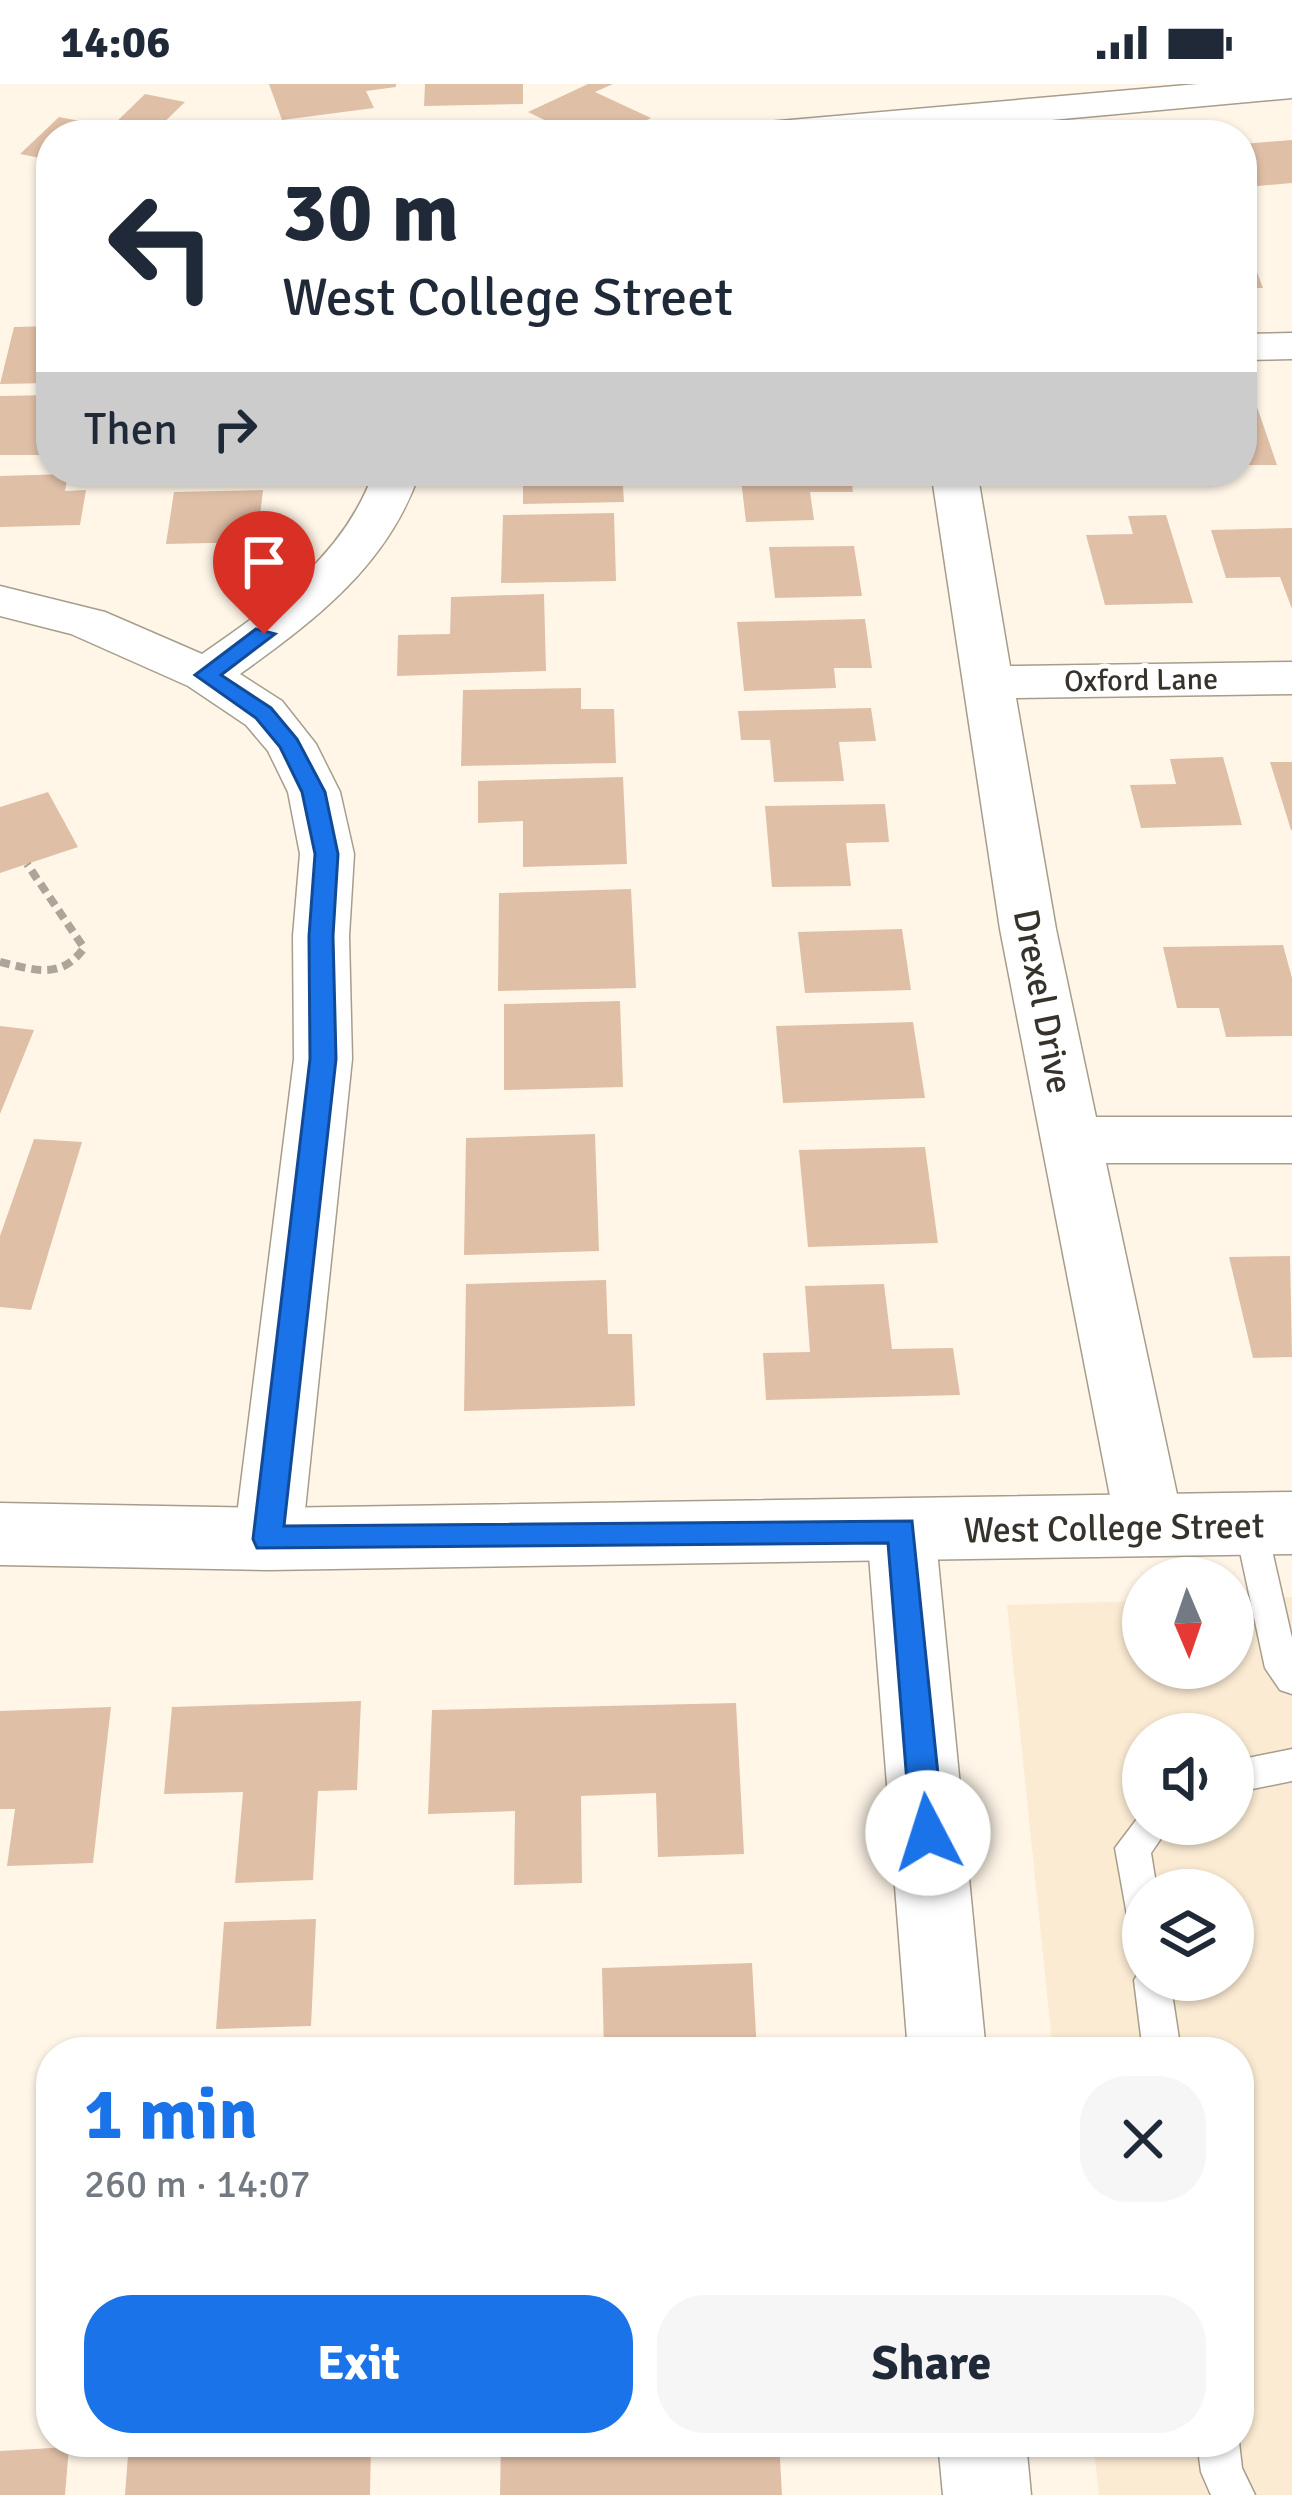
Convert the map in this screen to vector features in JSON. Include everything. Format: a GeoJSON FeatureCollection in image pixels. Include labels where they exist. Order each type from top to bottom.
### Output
{"type":"FeatureCollection","features":[{"type":"Feature","properties":{"kind":"street"},"geometry":{"type":"LineString","coordinates":[[970,120],[1292,87]]}},
{"type":"Feature","properties":{"kind":"street"},"geometry":{"type":"LineString","coordinates":[[1257,347],[1292,346]]}},
{"type":"Feature","properties":{"kind":"street"},"geometry":{"type":"LineString","coordinates":[[206,675],[293,613],[360,545],[390,486]]}},
{"type":"Feature","properties":{"kind":"street","name":"Drexel Drive"},"geometry":{"type":"LineString","coordinates":[[957,486],[1028,929],[1150,1527]]}},
{"type":"Feature","properties":{"kind":"street"},"geometry":{"type":"LineString","coordinates":[[0,601],[88,623],[206,675],[263,713],[290,744],[314,792],[327,854],[321,936],[323,1059],[268,1539]]}},
{"type":"Feature","properties":{"kind":"street","name":"Oxford Lane"},"geometry":{"type":"LineString","coordinates":[[990,682],[1292,678]]}},
{"type":"Feature","properties":{"kind":"street"},"geometry":{"type":"LineString","coordinates":[[1071,1140],[1292,1139]]}},
{"type":"Feature","properties":{"kind":"street","name":"West College Street"},"geometry":{"type":"LineString","coordinates":[[0,1534],[268,1539],[1271,1524]]}},
{"type":"Feature","properties":{"kind":"street"},"geometry":{"type":"LineString","coordinates":[[901,1530],[946,2037]]}},
{"type":"Feature","properties":{"kind":"street"},"geometry":{"type":"LineString","coordinates":[[983,2457],[986,2495]]}},
{"type":"Feature","properties":{"kind":"lane"},"geometry":{"type":"LineString","coordinates":[[1271,1524],[1282,1668],[1292,1679]]}},
{"type":"Feature","properties":{"kind":"lane"},"geometry":{"type":"LineString","coordinates":[[1254,1773],[1292,1765]]}},
{"type":"Feature","properties":{"kind":"lane"},"geometry":{"type":"LineString","coordinates":[[1155,2001],[1160,2037]]}},
{"type":"Feature","properties":{"kind":"lane"},"geometry":{"type":"LineString","coordinates":[[1220,2457],[1234,2495]]}},
{"type":"Feature","properties":{"kind":"path"},"geometry":{"type":"LineString","coordinates":[[0,962],[46,974],[71,967],[84,947],[27,864]]}},
{"type":"Feature","properties":{"kind":"shaded area"},"geometry":{"type":"Polygon","coordinates":[[[1292,1597],[1292,2495],[1099,2495],[1095,2457],[1254,2457],[1254,2037],[1051,2037],[1007,1605],[1122,1602],[1122,1689],[1254,1689],[1254,1598],[1292,1597]]]}},
{"type":"Feature","properties":{"kind":"building"},"geometry":{"type":"Polygon","coordinates":[[[269,84],[396,87],[366,91],[374,108],[282,120],[269,84]]]}},
{"type":"Feature","properties":{"kind":"building"},"geometry":{"type":"Polygon","coordinates":[[[425,84],[523,84],[523,104],[424,106],[425,84]]]}},
{"type":"Feature","properties":{"kind":"building"},"geometry":{"type":"Polygon","coordinates":[[[588,84],[613,84],[595,92],[651,118],[544,120],[528,112],[588,84]]]}},
{"type":"Feature","properties":{"kind":"building"},"geometry":{"type":"Polygon","coordinates":[[[145,94],[185,102],[166,120],[118,120],[145,94]]]}},
{"type":"Feature","properties":{"kind":"building"},"geometry":{"type":"Polygon","coordinates":[[[36,139],[36,157],[20,154],[36,139]]]}},
{"type":"Feature","properties":{"kind":"building"},"geometry":{"type":"Polygon","coordinates":[[[1292,140],[1292,183],[1257,186],[1257,143],[1292,140]]]}},
{"type":"Feature","properties":{"kind":"building"},"geometry":{"type":"Polygon","coordinates":[[[36,326],[36,383],[0,384],[14,327],[36,326]]]}},
{"type":"Feature","properties":{"kind":"building"},"geometry":{"type":"Polygon","coordinates":[[[36,395],[36,455],[0,455],[0,396],[36,395]]]}},
{"type":"Feature","properties":{"kind":"building"},"geometry":{"type":"Polygon","coordinates":[[[1257,407],[1277,465],[1257,465],[1257,407]]]}},
{"type":"Feature","properties":{"kind":"building"},"geometry":{"type":"Polygon","coordinates":[[[36,475],[36,486],[86,490],[80,525],[0,527],[0,476],[36,475]]]}},
{"type":"Feature","properties":{"kind":"building"},"geometry":{"type":"Polygon","coordinates":[[[523,486],[623,486],[624,502],[523,504],[523,486]]]}},
{"type":"Feature","properties":{"kind":"building"},"geometry":{"type":"Polygon","coordinates":[[[742,486],[852,486],[853,492],[810,492],[814,520],[746,522],[742,486]]]}},
{"type":"Feature","properties":{"kind":"building"},"geometry":{"type":"Polygon","coordinates":[[[263,490],[257,542],[166,544],[174,492],[263,490]]]}},
{"type":"Feature","properties":{"kind":"building"},"geometry":{"type":"Polygon","coordinates":[[[614,513],[616,581],[501,583],[503,515],[614,513]]]}},
{"type":"Feature","properties":{"kind":"building"},"geometry":{"type":"Polygon","coordinates":[[[1166,515],[1193,603],[1105,605],[1086,535],[1133,534],[1128,516],[1166,515]]]}},
{"type":"Feature","properties":{"kind":"building"},"geometry":{"type":"Polygon","coordinates":[[[1292,528],[1292,609],[1280,577],[1226,578],[1211,530],[1292,528]]]}},
{"type":"Feature","properties":{"kind":"building"},"geometry":{"type":"Polygon","coordinates":[[[854,546],[862,596],[775,598],[769,547],[854,546]]]}},
{"type":"Feature","properties":{"kind":"building"},"geometry":{"type":"Polygon","coordinates":[[[544,594],[546,671],[397,676],[398,635],[450,634],[451,597],[544,594]]]}},
{"type":"Feature","properties":{"kind":"building"},"geometry":{"type":"Polygon","coordinates":[[[865,619],[872,668],[834,668],[836,688],[744,691],[737,622],[865,619]]]}},
{"type":"Feature","properties":{"kind":"building"},"geometry":{"type":"Polygon","coordinates":[[[581,688],[581,709],[614,709],[616,763],[461,766],[463,690],[581,688]]]}},
{"type":"Feature","properties":{"kind":"building"},"geometry":{"type":"Polygon","coordinates":[[[871,708],[876,741],[839,742],[844,781],[774,782],[770,740],[741,740],[738,711],[871,708]]]}},
{"type":"Feature","properties":{"kind":"building"},"geometry":{"type":"Polygon","coordinates":[[[1223,757],[1242,825],[1141,828],[1130,785],[1176,784],[1170,759],[1223,757]]]}},
{"type":"Feature","properties":{"kind":"building"},"geometry":{"type":"Polygon","coordinates":[[[1270,762],[1292,762],[1292,830],[1291,830],[1270,762]]]}},
{"type":"Feature","properties":{"kind":"building"},"geometry":{"type":"Polygon","coordinates":[[[623,777],[627,864],[523,867],[523,821],[478,823],[478,781],[623,777]]]}},
{"type":"Feature","properties":{"kind":"building"},"geometry":{"type":"Polygon","coordinates":[[[48,792],[78,847],[0,873],[0,807],[48,792]]]}},
{"type":"Feature","properties":{"kind":"building"},"geometry":{"type":"Polygon","coordinates":[[[885,804],[889,842],[846,843],[851,886],[772,887],[765,806],[885,804]]]}},
{"type":"Feature","properties":{"kind":"building"},"geometry":{"type":"Polygon","coordinates":[[[631,889],[636,988],[498,991],[499,893],[631,889]]]}},
{"type":"Feature","properties":{"kind":"building"},"geometry":{"type":"Polygon","coordinates":[[[902,929],[911,990],[805,993],[798,932],[902,929]]]}},
{"type":"Feature","properties":{"kind":"building"},"geometry":{"type":"Polygon","coordinates":[[[1283,945],[1292,978],[1292,1036],[1226,1037],[1219,1008],[1177,1008],[1163,947],[1283,945]]]}},
{"type":"Feature","properties":{"kind":"building"},"geometry":{"type":"Polygon","coordinates":[[[620,1001],[623,1087],[504,1090],[504,1004],[620,1001]]]}},
{"type":"Feature","properties":{"kind":"building"},"geometry":{"type":"Polygon","coordinates":[[[913,1022],[925,1098],[783,1103],[776,1026],[913,1022]]]}},
{"type":"Feature","properties":{"kind":"building"},"geometry":{"type":"Polygon","coordinates":[[[0,1026],[34,1030],[0,1114],[0,1026]]]}},
{"type":"Feature","properties":{"kind":"building"},"geometry":{"type":"Polygon","coordinates":[[[595,1134],[599,1251],[464,1255],[466,1138],[595,1134]]]}},
{"type":"Feature","properties":{"kind":"building"},"geometry":{"type":"Polygon","coordinates":[[[34,1139],[82,1142],[31,1310],[0,1307],[0,1236],[34,1139]]]}},
{"type":"Feature","properties":{"kind":"building"},"geometry":{"type":"Polygon","coordinates":[[[925,1147],[938,1243],[808,1247],[799,1150],[925,1147]]]}},
{"type":"Feature","properties":{"kind":"building"},"geometry":{"type":"Polygon","coordinates":[[[1290,1256],[1292,1357],[1253,1358],[1229,1257],[1290,1256]]]}},
{"type":"Feature","properties":{"kind":"building"},"geometry":{"type":"Polygon","coordinates":[[[606,1280],[608,1334],[632,1334],[635,1406],[464,1411],[466,1284],[606,1280]]]}},
{"type":"Feature","properties":{"kind":"building"},"geometry":{"type":"Polygon","coordinates":[[[884,1284],[892,1349],[953,1348],[960,1395],[766,1400],[763,1353],[810,1352],[805,1286],[884,1284]]]}},
{"type":"Feature","properties":{"kind":"building"},"geometry":{"type":"Polygon","coordinates":[[[361,1701],[357,1790],[318,1791],[313,1880],[235,1883],[243,1792],[164,1794],[172,1707],[361,1701]]]}},
{"type":"Feature","properties":{"kind":"building"},"geometry":{"type":"Polygon","coordinates":[[[736,1703],[744,1854],[658,1857],[656,1793],[581,1796],[582,1883],[514,1885],[515,1811],[428,1814],[432,1710],[736,1703]]]}},
{"type":"Feature","properties":{"kind":"building"},"geometry":{"type":"Polygon","coordinates":[[[111,1707],[93,1863],[7,1866],[15,1809],[0,1809],[0,1711],[111,1707]]]}},
{"type":"Feature","properties":{"kind":"building"},"geometry":{"type":"Polygon","coordinates":[[[316,1919],[311,2026],[216,2029],[224,1922],[316,1919]]]}},
{"type":"Feature","properties":{"kind":"building"},"geometry":{"type":"Polygon","coordinates":[[[752,1963],[756,2037],[604,2037],[602,1968],[752,1963]]]}},
{"type":"Feature","properties":{"kind":"building"},"geometry":{"type":"Polygon","coordinates":[[[36,2449],[36,2457],[68,2457],[65,2495],[0,2495],[0,2451],[36,2449]]]}},
{"type":"Feature","properties":{"kind":"building"},"geometry":{"type":"Polygon","coordinates":[[[128,2457],[371,2457],[370,2495],[125,2495],[128,2457]]]}},
{"type":"Feature","properties":{"kind":"building"},"geometry":{"type":"Polygon","coordinates":[[[501,2457],[780,2457],[782,2495],[500,2495],[501,2457]]]}},
{"type":"Feature","properties":{"kind":"route"},"geometry":{"type":"LineString","coordinates":[[264,634],[206,675],[263,713],[290,744],[314,792],[327,854],[321,936],[323,1059],[268,1539],[901,1530],[928,1833]]}}]}
